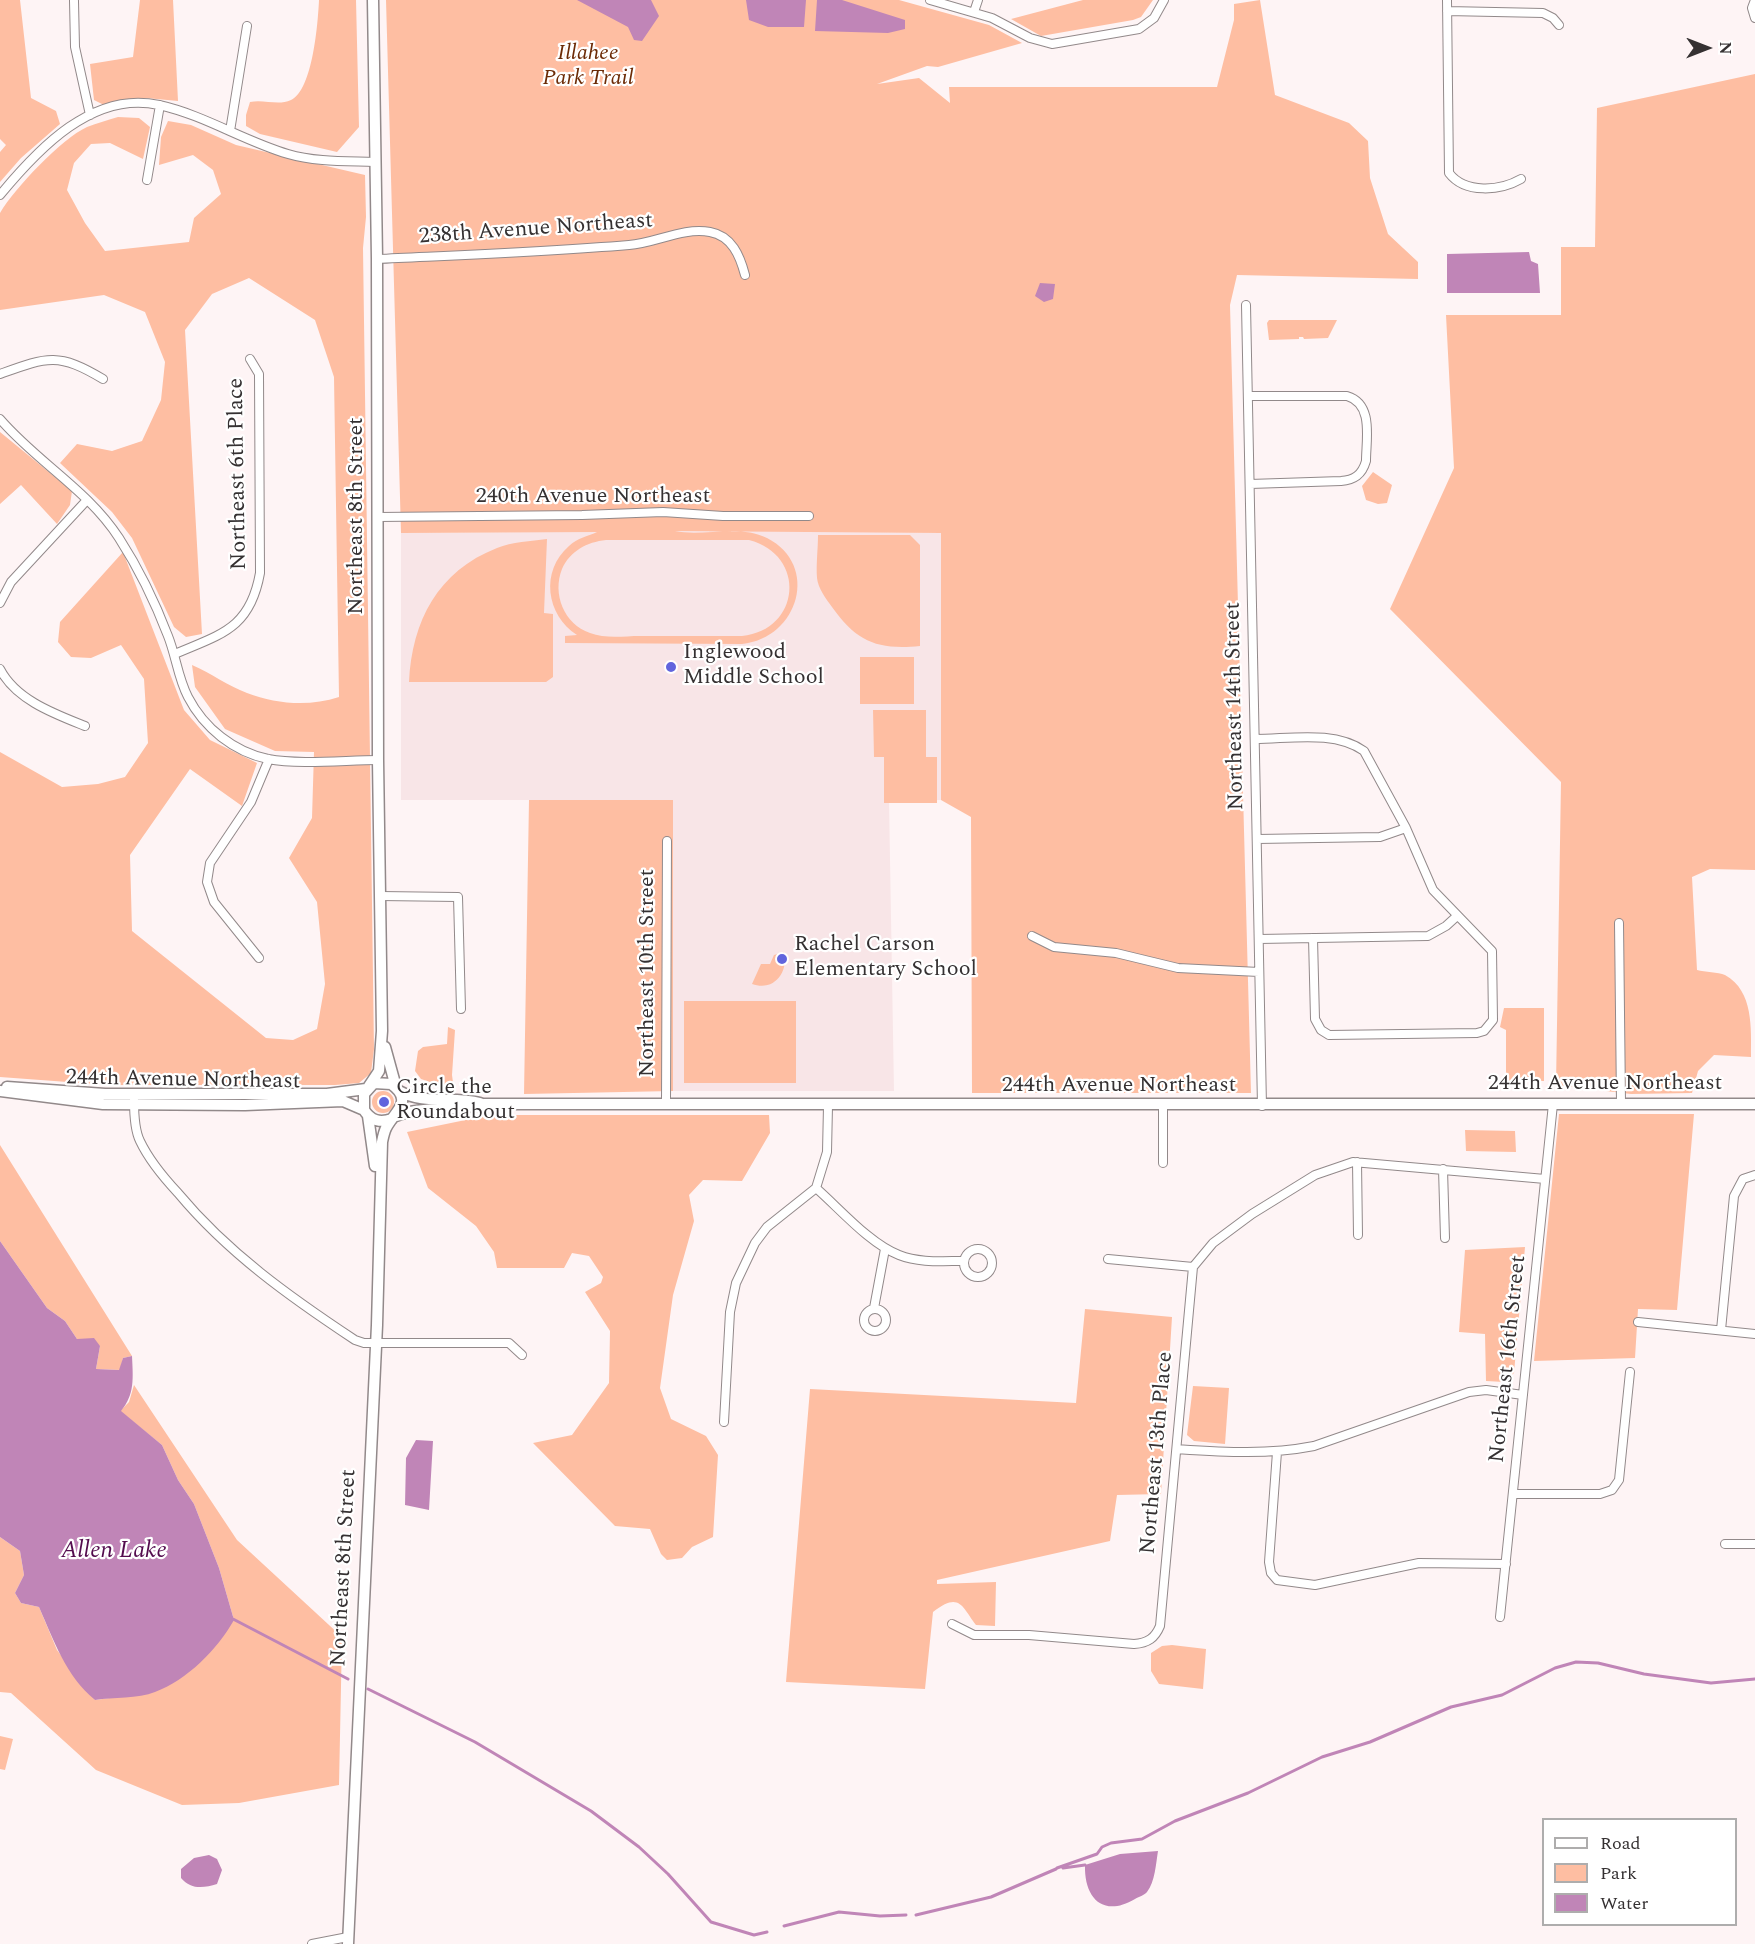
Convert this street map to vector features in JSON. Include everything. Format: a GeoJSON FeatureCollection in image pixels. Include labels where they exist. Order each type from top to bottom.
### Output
{"type":"FeatureCollection","features":[{"type":"Feature","properties":{"kind":"street","name":"Northeast 8th Street"},"geometry":{"type":"LineString","coordinates":[[368,1088],[379,1071],[382,1031],[373,0]]}},
{"type":"Feature","properties":{"kind":"street"},"geometry":{"type":"LineString","coordinates":[[930,0],[974,12],[1042,43],[1052,44],[1139,28],[1154,18],[1164,0]]}},
{"type":"Feature","properties":{"kind":"street"},"geometry":{"type":"LineString","coordinates":[[974,12],[978,0]]}},
{"type":"Feature","properties":{"kind":"street"},"geometry":{"type":"LineString","coordinates":[[1447,0],[1449,173],[1463,186],[1502,186],[1521,179]]}},
{"type":"Feature","properties":{"kind":"street"},"geometry":{"type":"LineString","coordinates":[[1755,0],[1752,8],[1755,18]]}},
{"type":"Feature","properties":{"kind":"street"},"geometry":{"type":"LineString","coordinates":[[74,1],[75,47],[90,115]]}},
{"type":"Feature","properties":{"kind":"street"},"geometry":{"type":"LineString","coordinates":[[1447,11],[1544,13],[1559,25]]}},
{"type":"Feature","properties":{"kind":"street"},"geometry":{"type":"LineString","coordinates":[[230,131],[247,26]]}},
{"type":"Feature","properties":{"kind":"street"},"geometry":{"type":"LineString","coordinates":[[0,195],[58,133],[90,115],[131,103],[160,105],[289,154],[374,162]]}},
{"type":"Feature","properties":{"kind":"street"},"geometry":{"type":"LineString","coordinates":[[147,180],[160,105]]}},
{"type":"Feature","properties":{"kind":"street","name":"238th Avenue Northeast"},"geometry":{"type":"LineString","coordinates":[[377,259],[631,245],[676,234],[711,232],[723,237],[735,248],[745,275]]}},
{"type":"Feature","properties":{"kind":"street","name":"Northeast 14th Street"},"geometry":{"type":"LineString","coordinates":[[1246,305],[1262,1106]]}},
{"type":"Feature","properties":{"kind":"street"},"geometry":{"type":"LineString","coordinates":[[0,374],[36,362],[55,359],[80,366],[103,379]]}},
{"type":"Feature","properties":{"kind":"street","name":"Northeast 6th Place"},"geometry":{"type":"LineString","coordinates":[[175,654],[236,626],[248,610],[257,587],[260,573],[259,374],[250,359]]}},
{"type":"Feature","properties":{"kind":"street"},"geometry":{"type":"LineString","coordinates":[[1248,396],[1347,396],[1356,399],[1365,412],[1366,461],[1364,469],[1354,478],[1341,481],[1250,484]]}},
{"type":"Feature","properties":{"kind":"street"},"geometry":{"type":"LineString","coordinates":[[0,419],[87,500],[118,535],[135,562],[175,654],[187,696],[205,722],[223,739],[240,749],[269,759],[378,760]]}},
{"type":"Feature","properties":{"kind":"street"},"geometry":{"type":"LineString","coordinates":[[0,603],[11,582],[87,500]]}},
{"type":"Feature","properties":{"kind":"street","name":"240th Avenue Northeast"},"geometry":{"type":"LineString","coordinates":[[378,517],[663,512],[723,516],[809,516]]}},
{"type":"Feature","properties":{"kind":"street"},"geometry":{"type":"LineString","coordinates":[[0,669],[12,686],[26,698],[85,726]]}},
{"type":"Feature","properties":{"kind":"street"},"geometry":{"type":"LineString","coordinates":[[1255,740],[1334,738],[1353,744],[1364,751],[1406,828],[1433,890],[1492,951],[1494,1013],[1490,1026],[1477,1033],[1329,1035],[1321,1030],[1315,1019],[1313,938]]}},
{"type":"Feature","properties":{"kind":"street"},"geometry":{"type":"LineString","coordinates":[[259,958],[214,902],[207,882],[207,872],[218,848],[251,802],[269,759]]}},
{"type":"Feature","properties":{"kind":"street"},"geometry":{"type":"LineString","coordinates":[[1257,839],[1380,837],[1406,828]]}},
{"type":"Feature","properties":{"kind":"street","name":"Northeast 10th Street"},"geometry":{"type":"LineString","coordinates":[[666,1104],[667,842]]}},
{"type":"Feature","properties":{"kind":"street"},"geometry":{"type":"LineString","coordinates":[[380,896],[458,897],[461,1009]]}},
{"type":"Feature","properties":{"kind":"street"},"geometry":{"type":"LineString","coordinates":[[1259,939],[1428,936],[1446,926],[1457,916]]}},
{"type":"Feature","properties":{"kind":"street"},"geometry":{"type":"LineString","coordinates":[[1618,923],[1621,1103]]}},
{"type":"Feature","properties":{"kind":"street"},"geometry":{"type":"LineString","coordinates":[[1032,936],[1054,947],[1116,953],[1178,968],[1259,972]]}},
{"type":"Feature","properties":{"kind":"street","name":"Northeast 8th Street"},"geometry":{"type":"LineString","coordinates":[[382,1031],[398,1089]]}},
{"type":"Feature","properties":{"kind":"street"},"geometry":{"type":"LineString","coordinates":[[386,1082],[398,1089],[402,1101],[394,1118],[380,1122],[366,1113],[362,1099],[368,1088],[386,1082]]}},
{"type":"Feature","properties":{"kind":"street","name":"244th Avenue Northeast"},"geometry":{"type":"LineString","coordinates":[[134,1099],[327,1094],[368,1088]]}},
{"type":"Feature","properties":{"kind":"street","name":"244th Avenue Northeast"},"geometry":{"type":"LineString","coordinates":[[0,1089],[77,1097],[134,1099],[343,1101],[366,1113]]}},
{"type":"Feature","properties":{"kind":"street","name":"244th Avenue Northeast"},"geometry":{"type":"LineString","coordinates":[[398,1089],[409,1097],[466,1100],[483,1104],[1262,1106],[1755,1104]]}},
{"type":"Feature","properties":{"kind":"street"},"geometry":{"type":"LineString","coordinates":[[134,1099],[138,1140],[166,1179],[228,1248],[303,1306],[355,1340],[376,1343],[509,1344],[522,1355]]}},
{"type":"Feature","properties":{"kind":"street","name":"244th Avenue Northeast"},"geometry":{"type":"LineString","coordinates":[[394,1118],[419,1110],[465,1109],[483,1104]]}},
{"type":"Feature","properties":{"kind":"street","name":"Northeast 16th Street"},"geometry":{"type":"LineString","coordinates":[[1500,1617],[1553,1104]]}},
{"type":"Feature","properties":{"kind":"street"},"geometry":{"type":"LineString","coordinates":[[724,1422],[730,1312],[736,1283],[755,1243],[767,1227],[816,1188],[827,1152],[828,1106]]}},
{"type":"Feature","properties":{"kind":"street"},"geometry":{"type":"LineString","coordinates":[[1163,1106],[1163,1163]]}},
{"type":"Feature","properties":{"kind":"street","name":"Northeast 8th Street"},"geometry":{"type":"LineString","coordinates":[[366,1113],[381,1193]]}},
{"type":"Feature","properties":{"kind":"street","name":"Northeast 8th Street"},"geometry":{"type":"LineString","coordinates":[[348,1941],[376,1343],[382,1142],[385,1129],[394,1118]]}},
{"type":"Feature","properties":{"kind":"street"},"geometry":{"type":"LineString","coordinates":[[1108,1259],[1193,1267],[1213,1243],[1252,1214],[1315,1175],[1358,1162],[1545,1179]]}},
{"type":"Feature","properties":{"kind":"street"},"geometry":{"type":"LineString","coordinates":[[1358,1162],[1358,1235]]}},
{"type":"Feature","properties":{"kind":"street"},"geometry":{"type":"LineString","coordinates":[[1443,1169],[1445,1238]]}},
{"type":"Feature","properties":{"kind":"street"},"geometry":{"type":"LineString","coordinates":[[1721,1330],[1734,1196],[1743,1179],[1755,1175]]}},
{"type":"Feature","properties":{"kind":"street"},"geometry":{"type":"LineString","coordinates":[[816,1188],[885,1249],[901,1256],[925,1261],[963,1261]]}},
{"type":"Feature","properties":{"kind":"street"},"geometry":{"type":"LineString","coordinates":[[874,1308],[885,1249]]}},
{"type":"Feature","properties":{"kind":"street","name":"Northeast 13th Place"},"geometry":{"type":"LineString","coordinates":[[952,1624],[974,1635],[1067,1638],[1134,1644],[1152,1639],[1160,1626],[1193,1267]]}},
{"type":"Feature","properties":{"kind":"street"},"geometry":{"type":"LineString","coordinates":[[1638,1322],[1755,1334]]}},
{"type":"Feature","properties":{"kind":"street"},"geometry":{"type":"LineString","coordinates":[[1513,1494],[1600,1494],[1612,1490],[1619,1480],[1630,1372]]}},
{"type":"Feature","properties":{"kind":"street"},"geometry":{"type":"LineString","coordinates":[[1177,1449],[1252,1454],[1276,1452],[1314,1446],[1469,1392],[1486,1390],[1523,1395]]}},
{"type":"Feature","properties":{"kind":"street"},"geometry":{"type":"LineString","coordinates":[[1276,1452],[1269,1562],[1271,1573],[1277,1580],[1315,1585],[1419,1563],[1506,1564]]}},
{"type":"Feature","properties":{"kind":"street"},"geometry":{"type":"LineString","coordinates":[[1725,1544],[1755,1544]]}},
{"type":"Feature","properties":{"kind":"street"},"geometry":{"type":"LineString","coordinates":[[312,1944],[348,1941]]}},
{"type":"Feature","properties":{"kind":"shaded area","name":"Inglewood Middle School"},"geometry":{"type":"Polygon","coordinates":[[[753,530],[941,533],[941,800],[889,801],[894,1091],[673,1091],[672,800],[401,800],[401,533],[753,530]]]}},
{"type":"Feature","properties":{"kind":"green space"},"geometry":{"type":"Polygon","coordinates":[[[0,0],[20,0],[31,98],[56,111],[60,124],[21,158],[0,182],[0,152],[6,145],[0,139],[0,0]]]}},
{"type":"Feature","properties":{"kind":"green space"},"geometry":{"type":"Polygon","coordinates":[[[140,0],[173,0],[178,101],[146,98],[104,105],[94,100],[90,64],[133,57],[140,0]]]}},
{"type":"Feature","properties":{"kind":"green space"},"geometry":{"type":"Polygon","coordinates":[[[319,0],[356,0],[359,127],[337,152],[260,134],[246,126],[246,115],[250,102],[286,102],[298,94],[305,83],[313,54],[319,0]]]}},
{"type":"Feature","properties":{"kind":"green space","name":"Illahee Park Trail"},"geometry":{"type":"Polygon","coordinates":[[[386,0],[899,0],[989,25],[1022,43],[938,67],[927,66],[877,84],[919,78],[950,103],[949,87],[1217,87],[1234,20],[1234,4],[1260,0],[1275,95],[1349,123],[1368,141],[1370,178],[1388,234],[1418,262],[1418,279],[1237,275],[1230,305],[1251,1093],[972,1093],[971,817],[941,800],[941,533],[738,531],[767,538],[783,550],[793,565],[797,582],[796,599],[789,615],[777,629],[762,639],[742,644],[565,643],[565,636],[577,635],[559,616],[553,605],[551,580],[554,568],[560,556],[572,543],[597,532],[401,533],[386,0]],[[675,531],[697,533],[726,531],[675,531]],[[749,540],[599,541],[580,548],[565,563],[558,588],[562,607],[573,623],[581,629],[602,636],[742,636],[762,631],[776,621],[785,607],[789,591],[788,575],[781,560],[768,548],[749,540]]]}},
{"type":"Feature","properties":{"kind":"green space"},"geometry":{"type":"Polygon","coordinates":[[[1083,0],[1153,0],[1141,17],[1133,20],[1041,36],[1011,19],[1083,0]]]}},
{"type":"Feature","properties":{"kind":"green space"},"geometry":{"type":"Polygon","coordinates":[[[1755,74],[1755,870],[1710,869],[1692,877],[1697,970],[1725,975],[1741,991],[1749,1012],[1751,1057],[1714,1055],[1698,1071],[1692,1093],[1631,1094],[1556,1085],[1561,782],[1390,609],[1454,468],[1446,315],[1561,315],[1561,247],[1595,247],[1597,108],[1755,74]]]}},
{"type":"Feature","properties":{"kind":"green space"},"geometry":{"type":"Polygon","coordinates":[[[118,117],[139,118],[150,127],[143,159],[110,143],[91,144],[74,163],[67,190],[85,223],[105,251],[189,242],[194,218],[221,194],[213,170],[193,155],[159,165],[161,137],[168,121],[191,125],[236,145],[365,175],[366,217],[363,248],[374,1049],[371,1073],[359,1083],[335,1085],[108,1085],[0,1077],[0,752],[62,787],[98,784],[125,777],[148,743],[144,679],[121,645],[91,658],[71,657],[58,642],[60,622],[123,552],[184,710],[210,740],[257,763],[242,806],[190,769],[130,855],[132,931],[266,1038],[293,1040],[317,1029],[325,984],[317,902],[289,858],[312,818],[314,752],[275,751],[225,729],[195,687],[192,665],[240,690],[269,700],[304,703],[339,697],[334,377],[315,320],[249,278],[212,294],[185,330],[202,634],[186,637],[174,627],[132,538],[112,512],[60,463],[77,444],[112,451],[142,441],[161,400],[165,362],[145,312],[104,295],[0,310],[0,213],[27,178],[76,133],[118,117]]]}},
{"type":"Feature","properties":{"kind":"green space"},"geometry":{"type":"Polygon","coordinates":[[[1269,320],[1337,320],[1328,338],[1304,339],[1299,337],[1299,339],[1269,340],[1267,323],[1269,320]]]}},
{"type":"Feature","properties":{"kind":"green space"},"geometry":{"type":"Polygon","coordinates":[[[0,432],[72,491],[70,505],[57,524],[21,485],[0,504],[0,432]]]}},
{"type":"Feature","properties":{"kind":"green space"},"geometry":{"type":"Polygon","coordinates":[[[1373,472],[1392,485],[1387,503],[1378,504],[1366,500],[1362,486],[1373,472]]]}},
{"type":"Feature","properties":{"kind":"green space"},"geometry":{"type":"Polygon","coordinates":[[[818,535],[910,535],[920,545],[920,646],[880,645],[859,636],[841,619],[825,597],[818,582],[818,535]]]}},
{"type":"Feature","properties":{"kind":"green space"},"geometry":{"type":"Polygon","coordinates":[[[547,539],[544,613],[553,614],[553,677],[546,682],[409,682],[411,660],[423,619],[444,584],[476,558],[497,548],[547,539]]]}},
{"type":"Feature","properties":{"kind":"green space"},"geometry":{"type":"Polygon","coordinates":[[[860,657],[914,657],[914,704],[860,704],[860,657]]]}},
{"type":"Feature","properties":{"kind":"green space"},"geometry":{"type":"Polygon","coordinates":[[[873,710],[926,710],[926,757],[937,757],[937,803],[884,803],[884,757],[874,757],[873,710]]]}},
{"type":"Feature","properties":{"kind":"green space"},"geometry":{"type":"Polygon","coordinates":[[[529,800],[673,800],[673,1091],[524,1094],[529,800]]]}},
{"type":"Feature","properties":{"kind":"green space"},"geometry":{"type":"Polygon","coordinates":[[[784,952],[782,973],[773,983],[760,986],[752,984],[761,964],[770,964],[774,955],[784,952]]]}},
{"type":"Feature","properties":{"kind":"green space"},"geometry":{"type":"Polygon","coordinates":[[[684,1001],[796,1001],[796,1083],[684,1083],[684,1001]]]}},
{"type":"Feature","properties":{"kind":"green space"},"geometry":{"type":"Polygon","coordinates":[[[1504,1008],[1544,1008],[1544,1081],[1506,1081],[1506,1030],[1500,1027],[1504,1008]]]}},
{"type":"Feature","properties":{"kind":"green space"},"geometry":{"type":"Polygon","coordinates":[[[448,1027],[455,1030],[452,1075],[454,1090],[421,1079],[415,1071],[418,1051],[423,1047],[447,1044],[448,1027]]]}},
{"type":"Feature","properties":{"kind":"green space"},"geometry":{"type":"Polygon","coordinates":[[[383,1091],[391,1094],[394,1102],[391,1110],[383,1113],[375,1110],[372,1102],[375,1094],[383,1091]]]}},
{"type":"Feature","properties":{"kind":"green space"},"geometry":{"type":"Polygon","coordinates":[[[1559,1114],[1694,1114],[1677,1310],[1638,1309],[1635,1358],[1534,1361],[1559,1114]]]}},
{"type":"Feature","properties":{"kind":"green space"},"geometry":{"type":"Polygon","coordinates":[[[490,1115],[769,1115],[770,1133],[742,1181],[703,1180],[689,1195],[694,1221],[673,1295],[660,1388],[671,1419],[706,1436],[718,1455],[713,1537],[692,1547],[682,1558],[667,1560],[661,1554],[650,1529],[615,1526],[533,1443],[572,1435],[609,1383],[610,1331],[585,1292],[601,1283],[603,1277],[589,1256],[572,1253],[564,1268],[497,1268],[494,1252],[476,1226],[428,1188],[407,1132],[490,1115]]]}},
{"type":"Feature","properties":{"kind":"green space"},"geometry":{"type":"Polygon","coordinates":[[[1465,1130],[1515,1131],[1516,1152],[1466,1151],[1465,1130]]]}},
{"type":"Feature","properties":{"kind":"green space"},"geometry":{"type":"Polygon","coordinates":[[[0,1145],[132,1356],[123,1358],[120,1370],[96,1369],[100,1346],[77,1339],[65,1321],[47,1308],[0,1241],[0,1145]]]}},
{"type":"Feature","properties":{"kind":"green space"},"geometry":{"type":"Polygon","coordinates":[[[1525,1247],[1514,1373],[1504,1382],[1486,1381],[1485,1334],[1459,1332],[1465,1250],[1525,1247]]]}},
{"type":"Feature","properties":{"kind":"green space"},"geometry":{"type":"Polygon","coordinates":[[[1085,1309],[1172,1317],[1161,1494],[1117,1495],[1110,1541],[937,1580],[937,1584],[996,1582],[995,1626],[976,1625],[963,1607],[955,1602],[933,1612],[925,1689],[786,1682],[810,1389],[1076,1403],[1085,1309]]]}},
{"type":"Feature","properties":{"kind":"green space"},"geometry":{"type":"Polygon","coordinates":[[[134,1385],[237,1540],[342,1637],[339,1785],[239,1803],[182,1805],[96,1770],[11,1693],[0,1692],[0,1537],[20,1551],[24,1575],[15,1593],[21,1603],[39,1607],[57,1650],[95,1700],[117,1697],[234,1620],[219,1568],[194,1504],[178,1480],[162,1445],[120,1411],[129,1402],[134,1385]]]}},
{"type":"Feature","properties":{"kind":"green space"},"geometry":{"type":"Polygon","coordinates":[[[1193,1386],[1229,1388],[1225,1444],[1194,1441],[1187,1435],[1193,1386]]]}},
{"type":"Feature","properties":{"kind":"green space"},"geometry":{"type":"Polygon","coordinates":[[[1162,1646],[1206,1649],[1203,1689],[1159,1684],[1151,1671],[1151,1653],[1162,1646]]]}},
{"type":"Feature","properties":{"kind":"green space"},"geometry":{"type":"Polygon","coordinates":[[[0,1736],[13,1739],[5,1770],[0,1769],[0,1736]]]}},
{"type":"Feature","properties":{"kind":"water"},"geometry":{"type":"Polygon","coordinates":[[[577,0],[651,0],[659,16],[642,41],[634,40],[628,27],[577,0]]]}},
{"type":"Feature","properties":{"kind":"water"},"geometry":{"type":"Polygon","coordinates":[[[746,0],[806,0],[804,27],[768,27],[749,20],[746,0]]]}},
{"type":"Feature","properties":{"kind":"water"},"geometry":{"type":"Polygon","coordinates":[[[817,0],[842,0],[905,20],[905,29],[888,33],[815,31],[817,0]]]}},
{"type":"Feature","properties":{"kind":"water"},"geometry":{"type":"Polygon","coordinates":[[[1529,252],[1531,261],[1538,264],[1540,293],[1447,293],[1447,254],[1529,252]]]}},
{"type":"Feature","properties":{"kind":"water"},"geometry":{"type":"Polygon","coordinates":[[[1040,283],[1055,284],[1053,299],[1044,302],[1035,296],[1040,283]]]}},
{"type":"Feature","properties":{"kind":"water","name":"Allen Lake"},"geometry":{"type":"Polygon","coordinates":[[[0,1241],[47,1308],[65,1321],[77,1339],[94,1338],[100,1346],[96,1369],[119,1370],[123,1358],[132,1356],[131,1392],[121,1411],[162,1445],[178,1480],[194,1504],[219,1568],[234,1620],[219,1642],[200,1663],[178,1680],[155,1692],[133,1697],[95,1700],[68,1669],[39,1607],[21,1603],[15,1593],[24,1575],[20,1551],[0,1537],[0,1241]]]}},
{"type":"Feature","properties":{"kind":"water"},"geometry":{"type":"Polygon","coordinates":[[[416,1440],[433,1441],[429,1510],[405,1505],[406,1458],[416,1440]]]}},
{"type":"Feature","properties":{"kind":"water"},"geometry":{"type":"Polygon","coordinates":[[[1158,1851],[1150,1888],[1145,1894],[1114,1906],[1098,1902],[1092,1895],[1088,1887],[1085,1865],[1120,1854],[1158,1851]]]}},
{"type":"Feature","properties":{"kind":"water"},"geometry":{"type":"Polygon","coordinates":[[[209,1855],[217,1859],[222,1870],[217,1884],[198,1887],[189,1885],[181,1878],[181,1869],[194,1858],[209,1855]]]}},
{"type":"Feature","properties":{"kind":"waterway"},"geometry":{"type":"LineString","coordinates":[[233,1619],[348,1679]]}},
{"type":"Feature","properties":{"kind":"waterway"},"geometry":{"type":"LineString","coordinates":[[1057,1868],[1097,1854],[1102,1847],[1111,1843],[1142,1839],[1175,1821],[1248,1793],[1322,1757],[1370,1742],[1451,1707],[1502,1695],[1555,1668],[1576,1662],[1598,1663],[1644,1674],[1711,1683],[1755,1679]]}},
{"type":"Feature","properties":{"kind":"waterway"},"geometry":{"type":"LineString","coordinates":[[368,1689],[475,1742],[591,1811],[639,1847],[668,1874],[711,1922],[754,1935],[767,1932]]}},
{"type":"Feature","properties":{"kind":"waterway"},"geometry":{"type":"LineString","coordinates":[[1063,1868],[1085,1865]]}},
{"type":"Feature","properties":{"kind":"waterway"},"geometry":{"type":"LineString","coordinates":[[916,1915],[991,1897],[1056,1869]]}},
{"type":"Feature","properties":{"kind":"waterway"},"geometry":{"type":"LineString","coordinates":[[784,1926],[839,1912],[880,1916],[906,1915]]}},
{"type":"Feature","properties":{"kind":"place","name":"Inglewood Middle School"},"geometry":{"type":"Point","coordinates":[671,667]}},
{"type":"Feature","properties":{"kind":"place","name":"Rachel Carson Elementary School"},"geometry":{"type":"Point","coordinates":[782,959]}},
{"type":"Feature","properties":{"kind":"place","name":"Circle the Roundabout"},"geometry":{"type":"Point","coordinates":[384,1102]}}]}
